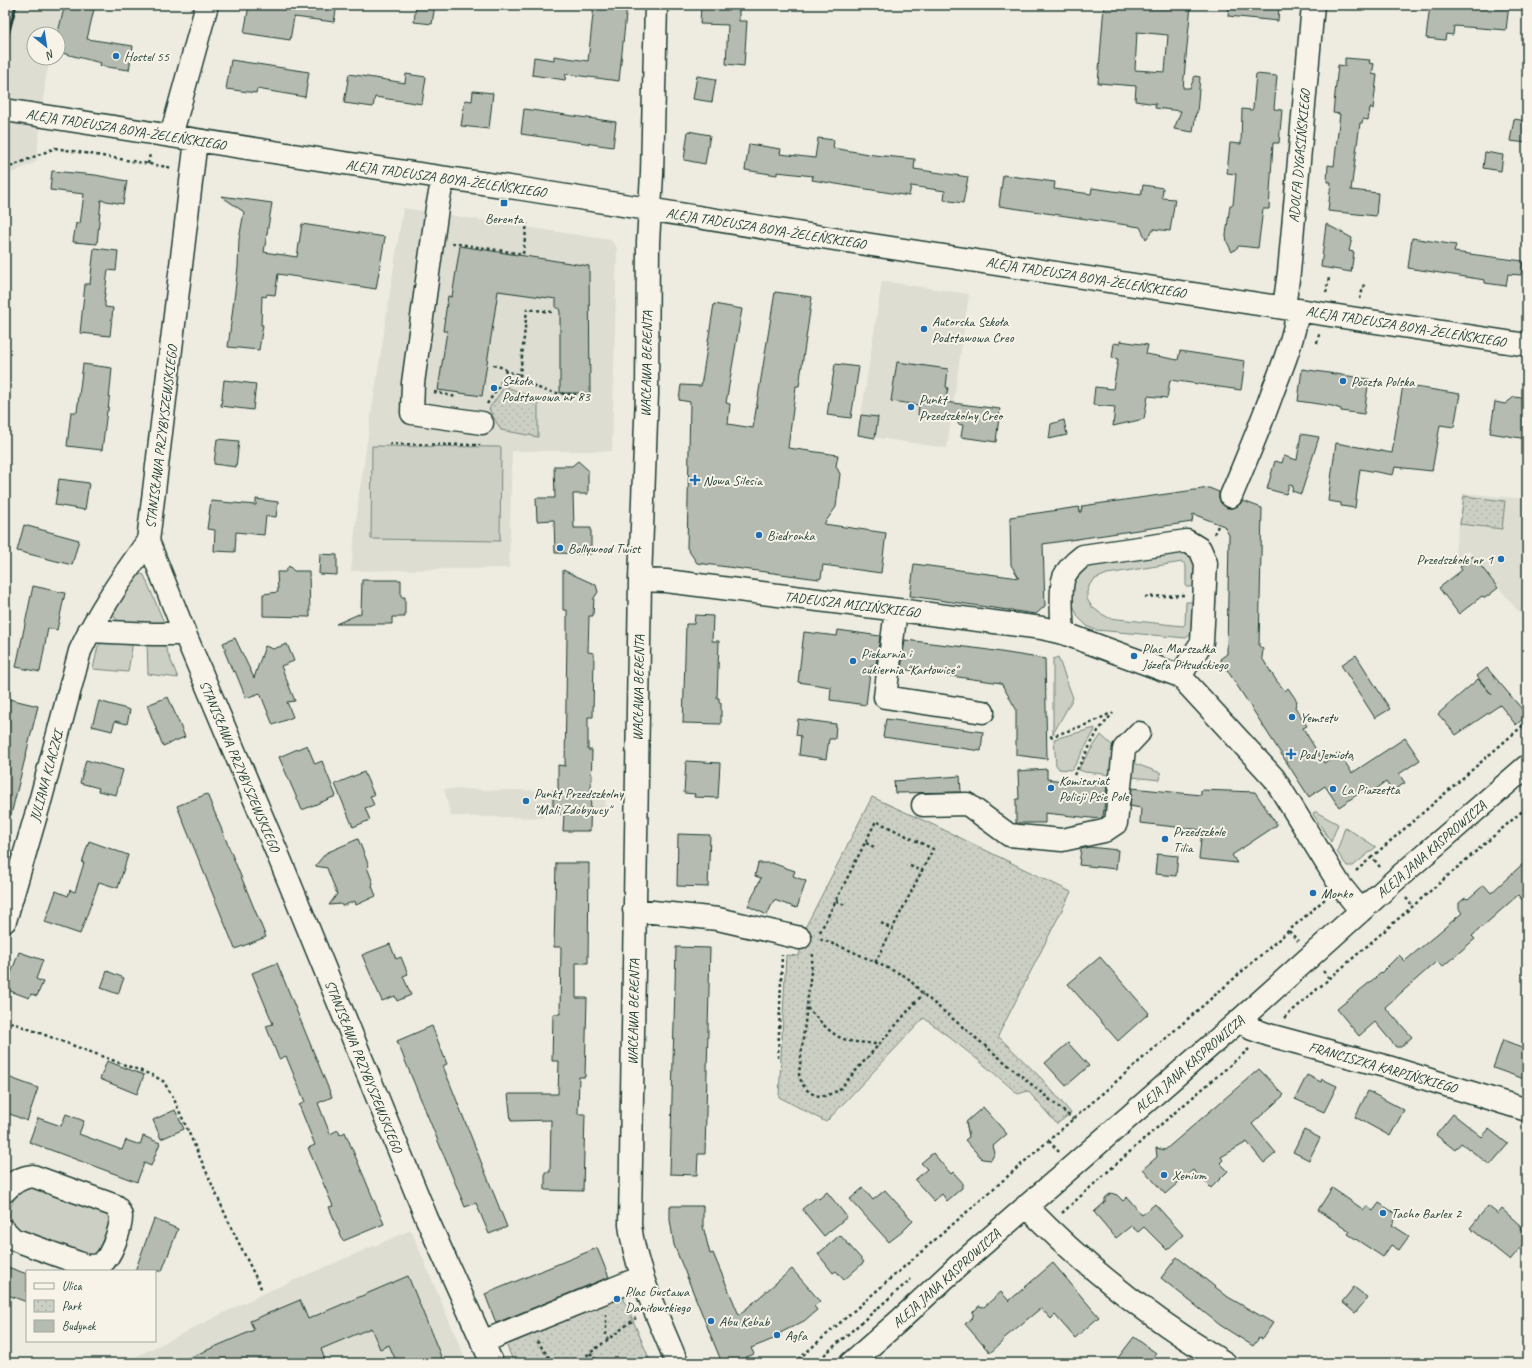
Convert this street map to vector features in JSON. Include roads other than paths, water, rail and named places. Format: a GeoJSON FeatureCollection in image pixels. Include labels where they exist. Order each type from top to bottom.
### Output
{"type":"FeatureCollection","features":[{"type":"Feature","properties":{"kind":"street"},"geometry":{"type":"LineString","coordinates":[[171,136],[207,5]]}},
{"type":"Feature","properties":{"kind":"street","name":"WACŁAWA BERENTA"},"geometry":{"type":"LineString","coordinates":[[656,5],[652,174],[647,288],[647,394],[640,580],[630,1225],[632,1246],[642,1277],[677,1363]]}},
{"type":"Feature","properties":{"kind":"street","name":"ADOLFA DYGASIŃSKIEGO"},"geometry":{"type":"LineString","coordinates":[[1231,496],[1260,426],[1292,339],[1289,272],[1313,5]]}},
{"type":"Feature","properties":{"kind":"street","name":"ALEJA TADEUSZA BOYA-ŻELEŃSKIEGO"},"geometry":{"type":"LineString","coordinates":[[5,110],[864,244],[1527,345]]}},
{"type":"Feature","properties":{"kind":"street","name":"STANISŁAWA PRZYBYSZEWSKIEGO"},"geometry":{"type":"LineString","coordinates":[[196,140],[148,541],[427,1219],[492,1363]]}},
{"type":"Feature","properties":{"kind":"street"},"geometry":{"type":"LineString","coordinates":[[443,178],[437,208],[413,383],[412,414],[482,423]]}},
{"type":"Feature","properties":{"kind":"street","name":"JULIANA KLACZKI"},"geometry":{"type":"LineString","coordinates":[[5,921],[41,798],[73,672],[80,651],[89,631],[127,570],[148,541]]}},
{"type":"Feature","properties":{"kind":"street"},"geometry":{"type":"LineString","coordinates":[[1180,676],[1202,642],[1206,563],[1200,549],[1187,541],[1083,556],[1073,564],[1064,578],[1061,612],[1063,633],[1180,676],[1274,778],[1340,885],[1360,911]]}},
{"type":"Feature","properties":{"kind":"street","name":"TADEUSZA MICIŃSKIEGO"},"geometry":{"type":"LineString","coordinates":[[640,580],[666,581],[1042,628],[1063,633]]}},
{"type":"Feature","properties":{"kind":"street"},"geometry":{"type":"LineString","coordinates":[[896,610],[885,697],[983,712]]}},
{"type":"Feature","properties":{"kind":"street"},"geometry":{"type":"LineString","coordinates":[[89,631],[185,634]]}},
{"type":"Feature","properties":{"kind":"street"},"geometry":{"type":"LineString","coordinates":[[923,805],[967,804],[1010,835],[1062,840],[1104,831],[1116,823],[1124,750],[1139,733]]}},
{"type":"Feature","properties":{"kind":"street","name":"ALEJA JANA KASPROWICZA"},"geometry":{"type":"LineString","coordinates":[[851,1363],[1026,1206],[1242,1018],[1360,911],[1527,766]]}},
{"type":"Feature","properties":{"kind":"street"},"geometry":{"type":"LineString","coordinates":[[634,910],[718,919],[799,941]]}},
{"type":"Feature","properties":{"kind":"street","name":"FRANCISZKA KARPIŃSKIEGO"},"geometry":{"type":"LineString","coordinates":[[1242,1018],[1252,1029],[1269,1035],[1388,1067],[1527,1110]]}},
{"type":"Feature","properties":{"kind":"street"},"geometry":{"type":"LineString","coordinates":[[5,1190],[13,1182],[24,1177],[33,1176],[116,1206],[121,1215],[121,1225],[110,1254],[103,1263],[95,1266],[87,1266],[13,1239],[5,1231]]}},
{"type":"Feature","properties":{"kind":"street"},"geometry":{"type":"LineString","coordinates":[[1026,1206],[1047,1228],[1119,1291],[1192,1343],[1225,1363]]}},
{"type":"Feature","properties":{"kind":"street"},"geometry":{"type":"LineString","coordinates":[[482,1342],[642,1277]]}},
{"type":"Feature","properties":{"kind":"railway"},"geometry":{"type":"LineString","coordinates":[[5,46],[16,5]]}},
{"type":"Feature","properties":{"kind":"place","name":"Hostel 55"},"geometry":{"type":"Point","coordinates":[116,56]}},
{"type":"Feature","properties":{"kind":"place","name":"Berenta"},"geometry":{"type":"Point","coordinates":[504,203]}},
{"type":"Feature","properties":{"kind":"place","name":"Autorska Szkoła Podstawowa Creo"},"geometry":{"type":"Point","coordinates":[924,329]}},
{"type":"Feature","properties":{"kind":"place","name":"Poczta Polska"},"geometry":{"type":"Point","coordinates":[1343,381]}},
{"type":"Feature","properties":{"kind":"place","name":"Szkoła Podstawowa nr 83"},"geometry":{"type":"Point","coordinates":[494,388]}},
{"type":"Feature","properties":{"kind":"place","name":"Punkt Przedszkolny Creo"},"geometry":{"type":"Point","coordinates":[911,407]}},
{"type":"Feature","properties":{"kind":"place","name":"Nowa Silesia"},"geometry":{"type":"Point","coordinates":[695,480]}},
{"type":"Feature","properties":{"kind":"place","name":"Biedronka"},"geometry":{"type":"Point","coordinates":[759,535]}},
{"type":"Feature","properties":{"kind":"place","name":"Bollywood Twist"},"geometry":{"type":"Point","coordinates":[560,548]}},
{"type":"Feature","properties":{"kind":"place","name":"Przedszkole nr 1"},"geometry":{"type":"Point","coordinates":[1501,559]}},
{"type":"Feature","properties":{"kind":"place","name":"Plac Marszałka Józefa Piłsudskiego"},"geometry":{"type":"Point","coordinates":[1134,656]}},
{"type":"Feature","properties":{"kind":"place","name":"Piekarnia i cukiernia \"Karłowice\""},"geometry":{"type":"Point","coordinates":[853,661]}},
{"type":"Feature","properties":{"kind":"place","name":"Yemsetu"},"geometry":{"type":"Point","coordinates":[1292,717]}},
{"type":"Feature","properties":{"kind":"place","name":"Pod Jemiołą"},"geometry":{"type":"Point","coordinates":[1291,754]}},
{"type":"Feature","properties":{"kind":"place","name":"Komisariat Policji Psie Pole"},"geometry":{"type":"Point","coordinates":[1051,788]}},
{"type":"Feature","properties":{"kind":"place","name":"La Piazzetta"},"geometry":{"type":"Point","coordinates":[1333,789]}},
{"type":"Feature","properties":{"kind":"place","name":"Punkt Przedszkolny \"Mali Zdobywcy\""},"geometry":{"type":"Point","coordinates":[526,801]}},
{"type":"Feature","properties":{"kind":"place","name":"Przedszkole Tilia"},"geometry":{"type":"Point","coordinates":[1165,839]}},
{"type":"Feature","properties":{"kind":"place","name":"Monko"},"geometry":{"type":"Point","coordinates":[1313,893]}},
{"type":"Feature","properties":{"kind":"place","name":"Xenium"},"geometry":{"type":"Point","coordinates":[1164,1175]}},
{"type":"Feature","properties":{"kind":"place","name":"Tacho Barlex 2"},"geometry":{"type":"Point","coordinates":[1383,1213]}},
{"type":"Feature","properties":{"kind":"place","name":"Plac Gustawa Daniłowskiego"},"geometry":{"type":"Point","coordinates":[617,1299]}},
{"type":"Feature","properties":{"kind":"place","name":"Abu Kebab"},"geometry":{"type":"Point","coordinates":[711,1321]}},
{"type":"Feature","properties":{"kind":"place","name":"Agfa"},"geometry":{"type":"Point","coordinates":[777,1335]}}]}
